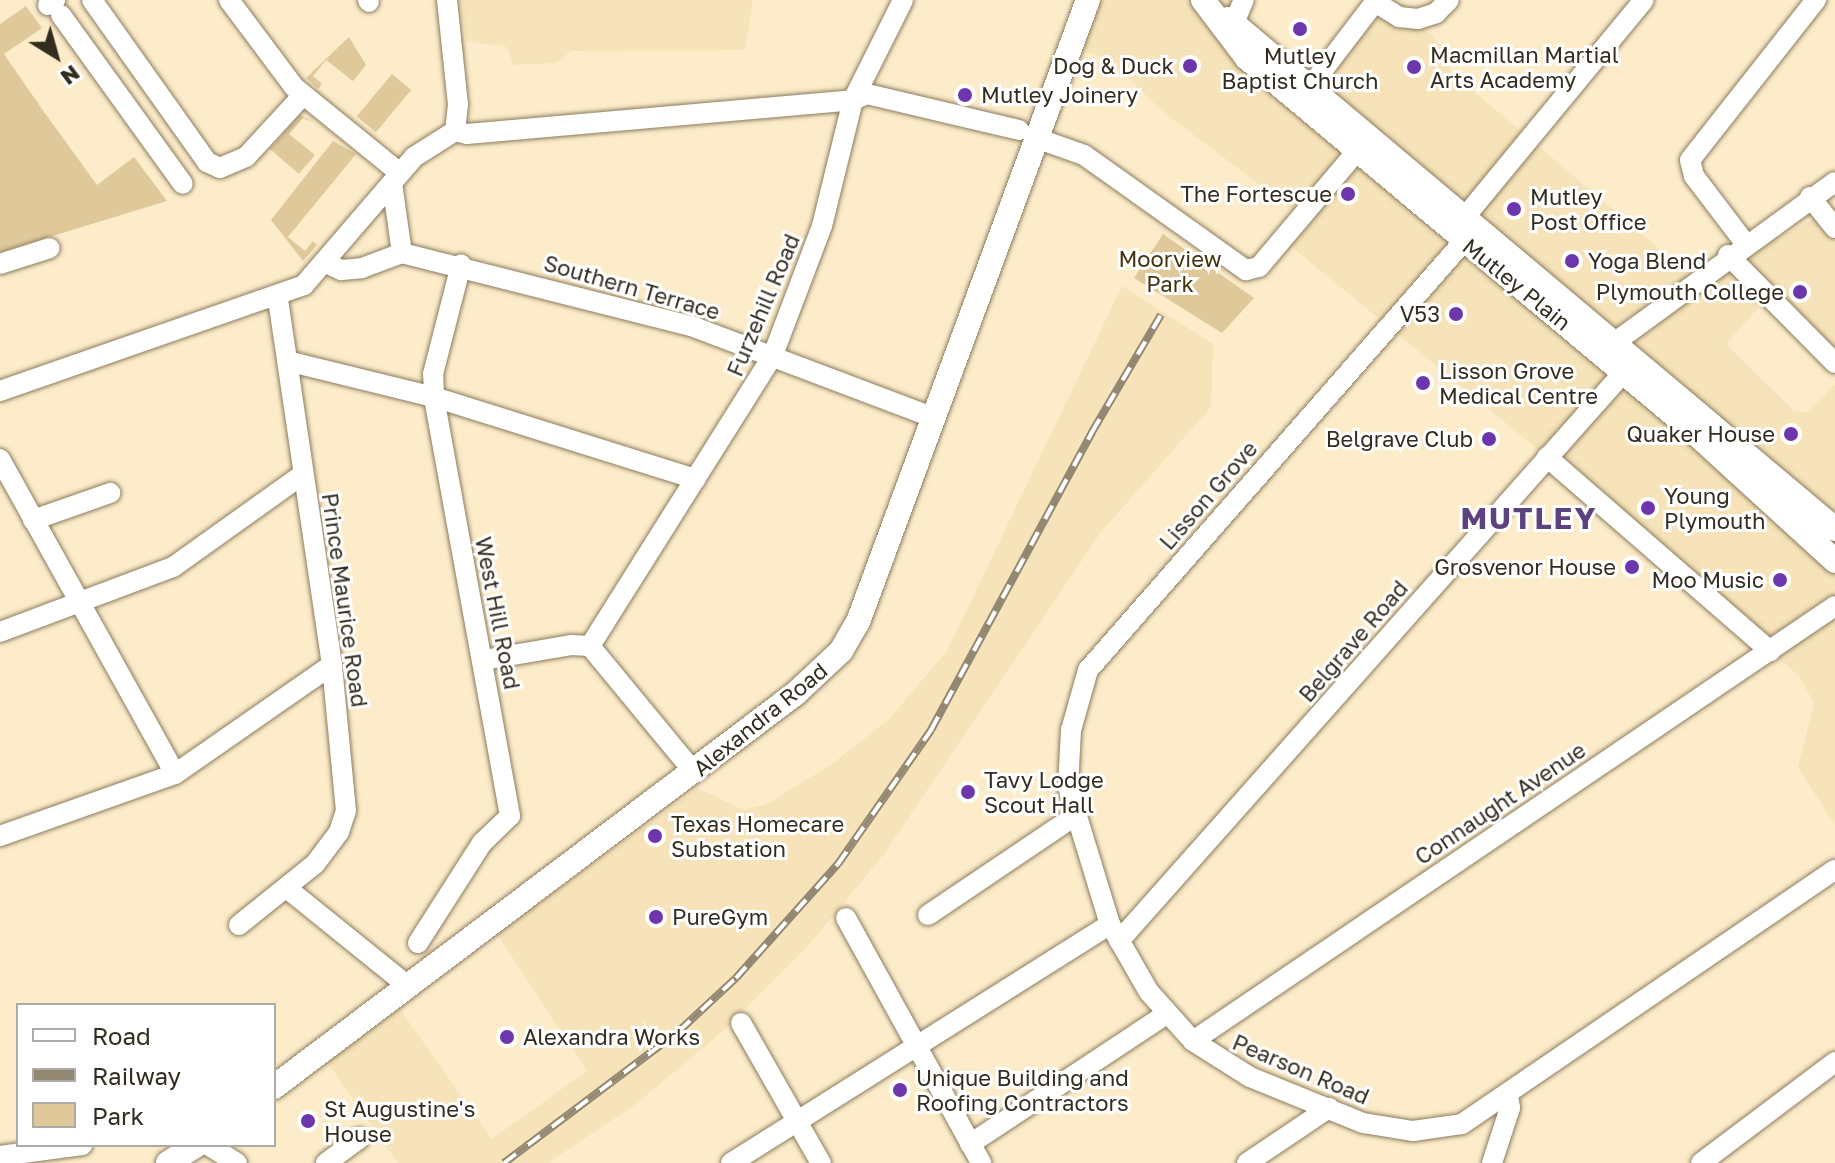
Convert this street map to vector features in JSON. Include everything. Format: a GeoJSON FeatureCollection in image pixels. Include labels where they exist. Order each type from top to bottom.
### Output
{"type":"FeatureCollection","features":[{"type":"Feature","properties":{"kind":"main road","name":"Alexandra Road"},"geometry":{"type":"LineString","coordinates":[[276,1085],[403,981],[694,772],[821,674],[841,651],[858,622],[934,418],[1028,134],[1088,0]]}},
{"type":"Feature","properties":{"kind":"main road","name":"Mutley Plain"},"geometry":{"type":"LineString","coordinates":[[1204,1],[1310,87],[1465,229],[1608,349],[1835,529]]}},
{"type":"Feature","properties":{"kind":"main road","name":"Mutley Plain"},"geometry":{"type":"LineString","coordinates":[[1204,1],[1247,58],[1357,151],[1465,229]]}},
{"type":"Feature","properties":{"kind":"main road","name":"Mutley Plain"},"geometry":{"type":"LineString","coordinates":[[1608,349],[1623,373],[1835,561]]}},
{"type":"Feature","properties":{"kind":"main road"},"geometry":{"type":"LineString","coordinates":[[168,1163],[196,1147]]}},
{"type":"Feature","properties":{"kind":"street"},"geometry":{"type":"LineString","coordinates":[[92,0],[207,162],[220,168],[246,157],[303,95]]}},
{"type":"Feature","properties":{"kind":"street"},"geometry":{"type":"LineString","coordinates":[[229,0],[285,78],[396,178],[402,253],[362,268],[341,270],[326,263]]}},
{"type":"Feature","properties":{"kind":"street"},"geometry":{"type":"LineString","coordinates":[[447,0],[458,104],[455,131]]}},
{"type":"Feature","properties":{"kind":"street","name":"Furzehill Road"},"geometry":{"type":"LineString","coordinates":[[590,646],[773,355],[818,238],[853,100],[903,0]]}},
{"type":"Feature","properties":{"kind":"street"},"geometry":{"type":"LineString","coordinates":[[1234,23],[1244,0]]}},
{"type":"Feature","properties":{"kind":"street"},"geometry":{"type":"LineString","coordinates":[[1310,87],[1375,1],[1399,17],[1418,19],[1436,13],[1449,0]]}},
{"type":"Feature","properties":{"kind":"street","name":"Lisson Grove"},"geometry":{"type":"LineString","coordinates":[[1075,816],[1068,787],[1071,730],[1088,670],[1387,327],[1644,0]]}},
{"type":"Feature","properties":{"kind":"street"},"geometry":{"type":"LineString","coordinates":[[1816,0],[1690,160],[1694,176],[1736,249],[1772,298],[1835,363]]}},
{"type":"Feature","properties":{"kind":"street"},"geometry":{"type":"LineString","coordinates":[[55,7],[183,184]]}},
{"type":"Feature","properties":{"kind":"street"},"geometry":{"type":"LineString","coordinates":[[85,49],[113,29]]}},
{"type":"Feature","properties":{"kind":"street"},"geometry":{"type":"LineString","coordinates":[[0,391],[278,298],[304,285],[423,149],[455,131],[467,134],[746,105],[853,100],[867,94],[1028,134],[1084,155],[1246,270],[1259,267],[1357,151]]}},
{"type":"Feature","properties":{"kind":"street"},"geometry":{"type":"LineString","coordinates":[[153,143],[180,123]]}},
{"type":"Feature","properties":{"kind":"street"},"geometry":{"type":"LineString","coordinates":[[1608,349],[1736,249],[1835,182]]}},
{"type":"Feature","properties":{"kind":"street"},"geometry":{"type":"LineString","coordinates":[[1810,197],[1835,228]]}},
{"type":"Feature","properties":{"kind":"street"},"geometry":{"type":"LineString","coordinates":[[0,264],[50,248]]}},
{"type":"Feature","properties":{"kind":"street","name":"Southern Terrace"},"geometry":{"type":"LineString","coordinates":[[402,253],[461,265],[691,326],[934,418]]}},
{"type":"Feature","properties":{"kind":"street","name":"West Hill Road"},"geometry":{"type":"LineString","coordinates":[[403,981],[414,949],[482,843],[510,816],[434,397],[433,374],[461,265]]}},
{"type":"Feature","properties":{"kind":"street","name":"Prince Maurice Road"},"geometry":{"type":"LineString","coordinates":[[239,925],[289,890],[339,832],[346,811],[332,665],[278,298]]}},
{"type":"Feature","properties":{"kind":"street"},"geometry":{"type":"LineString","coordinates":[[287,361],[434,397],[695,479]]}},
{"type":"Feature","properties":{"kind":"street","name":"Belgrave Road"},"geometry":{"type":"LineString","coordinates":[[731,1163],[1115,932],[1623,373]]}},
{"type":"Feature","properties":{"kind":"street"},"geometry":{"type":"LineString","coordinates":[[1547,457],[1770,651]]}},
{"type":"Feature","properties":{"kind":"street"},"geometry":{"type":"LineString","coordinates":[[0,459],[175,774]]}},
{"type":"Feature","properties":{"kind":"street"},"geometry":{"type":"LineString","coordinates":[[0,632],[173,567],[302,475]]}},
{"type":"Feature","properties":{"kind":"street"},"geometry":{"type":"LineString","coordinates":[[33,520],[110,493]]}},
{"type":"Feature","properties":{"kind":"street","name":"Connaught Avenue"},"geometry":{"type":"LineString","coordinates":[[1193,1041],[1835,606]]}},
{"type":"Feature","properties":{"kind":"street"},"geometry":{"type":"LineString","coordinates":[[484,660],[571,645],[590,646],[694,772]]}},
{"type":"Feature","properties":{"kind":"street"},"geometry":{"type":"LineString","coordinates":[[0,836],[175,774],[332,665]]}},
{"type":"Feature","properties":{"kind":"street"},"geometry":{"type":"LineString","coordinates":[[928,915],[1075,816]]}},
{"type":"Feature","properties":{"kind":"street","name":"Pearson Road"},"geometry":{"type":"LineString","coordinates":[[1075,816],[1115,932],[1165,1015],[1193,1041],[1240,1072],[1363,1123],[1413,1131],[1462,1124],[1508,1095]]}},
{"type":"Feature","properties":{"kind":"street"},"geometry":{"type":"LineString","coordinates":[[1492,1163],[1510,1108],[1508,1095],[1835,870]]}},
{"type":"Feature","properties":{"kind":"street"},"geometry":{"type":"LineString","coordinates":[[289,890],[403,981]]}},
{"type":"Feature","properties":{"kind":"street"},"geometry":{"type":"LineString","coordinates":[[846,918],[981,1163]]}},
{"type":"Feature","properties":{"kind":"street"},"geometry":{"type":"LineString","coordinates":[[970,1144],[1165,1015]]}},
{"type":"Feature","properties":{"kind":"street"},"geometry":{"type":"LineString","coordinates":[[741,1023],[821,1163]]}},
{"type":"Feature","properties":{"kind":"street"},"geometry":{"type":"LineString","coordinates":[[1701,1163],[1835,1062]]}},
{"type":"Feature","properties":{"kind":"street"},"geometry":{"type":"LineString","coordinates":[[1247,1163],[1329,1108]]}},
{"type":"Feature","properties":{"kind":"street"},"geometry":{"type":"LineString","coordinates":[[326,1163],[360,1138]]}},
{"type":"Feature","properties":{"kind":"street"},"geometry":{"type":"LineString","coordinates":[[0,1156],[67,1147]]}},
{"type":"Feature","properties":{"kind":"street"},"geometry":{"type":"LineString","coordinates":[[211,1147],[237,1163]]}},
{"type":"Feature","properties":{"kind":"shaded area"},"geometry":{"type":"Polygon","coordinates":[[[459,0],[753,0],[745,50],[571,51],[556,63],[513,65],[507,47],[466,41],[459,0]]]}},
{"type":"Feature","properties":{"kind":"shaded area"},"geometry":{"type":"Polygon","coordinates":[[[1088,0],[1244,0],[1234,23],[1310,90],[1375,2],[1418,19],[1443,48],[1451,72],[1695,279],[1723,265],[1760,306],[1726,344],[1794,411],[1807,412],[1835,385],[1835,825],[1798,768],[1814,703],[1799,676],[1547,457],[1282,239],[1300,215],[1162,111],[1110,60],[1070,45],[1088,0]]]}},
{"type":"Feature","properties":{"kind":"shaded area","name":"Plymouth College"},"geometry":{"type":"Polygon","coordinates":[[[1819,216],[1835,226],[1835,363],[1735,261],[1819,216]]]}},
{"type":"Feature","properties":{"kind":"shaded area"},"geometry":{"type":"Polygon","coordinates":[[[1122,286],[1213,344],[1211,407],[1101,532],[884,854],[808,946],[723,1031],[632,1107],[548,1163],[398,1163],[327,1062],[399,1008],[492,1139],[587,1071],[497,934],[698,788],[743,810],[767,804],[832,764],[888,720],[947,651],[1122,286]]]}},
{"type":"Feature","properties":{"kind":"green space"},"geometry":{"type":"Polygon","coordinates":[[[26,6],[42,28],[4,54],[42,109],[97,185],[134,157],[167,201],[0,252],[0,24],[26,6]]]}},
{"type":"Feature","properties":{"kind":"green space"},"geometry":{"type":"Polygon","coordinates":[[[349,37],[366,65],[353,81],[326,60],[313,76],[322,84],[318,89],[306,78],[349,37]]]}},
{"type":"Feature","properties":{"kind":"green space"},"geometry":{"type":"Polygon","coordinates":[[[392,74],[411,90],[376,132],[357,116],[392,74]]]}},
{"type":"Feature","properties":{"kind":"green space"},"geometry":{"type":"Polygon","coordinates":[[[300,115],[315,123],[303,118],[289,134],[315,155],[299,174],[270,149],[300,115]]]}},
{"type":"Feature","properties":{"kind":"green space"},"geometry":{"type":"Polygon","coordinates":[[[333,141],[356,154],[288,237],[305,251],[313,241],[317,245],[303,261],[271,220],[333,141]]]}},
{"type":"Feature","properties":{"kind":"green space","name":"Moorview Park"},"geometry":{"type":"Polygon","coordinates":[[[1163,234],[1254,298],[1222,333],[1134,278],[1163,234]]]}},
{"type":"Feature","properties":{"kind":"railway"},"geometry":{"type":"LineString","coordinates":[[504,1163],[679,1031],[736,978],[838,864],[931,730],[1092,432],[1161,315]]}},
{"type":"Feature","properties":{"kind":"place","name":"Mutley Baptist Church"},"geometry":{"type":"Point","coordinates":[1300,29]}},
{"type":"Feature","properties":{"kind":"place","name":"Dog & Duck"},"geometry":{"type":"Point","coordinates":[1190,66]}},
{"type":"Feature","properties":{"kind":"place","name":"Macmillan Martial Arts Academy"},"geometry":{"type":"Point","coordinates":[1414,67]}},
{"type":"Feature","properties":{"kind":"place","name":"Mutley Joinery"},"geometry":{"type":"Point","coordinates":[965,95]}},
{"type":"Feature","properties":{"kind":"place","name":"The Fortescue"},"geometry":{"type":"Point","coordinates":[1348,194]}},
{"type":"Feature","properties":{"kind":"place","name":"Mutley Post Office"},"geometry":{"type":"Point","coordinates":[1514,209]}},
{"type":"Feature","properties":{"kind":"place","name":"Yoga Blend"},"geometry":{"type":"Point","coordinates":[1572,261]}},
{"type":"Feature","properties":{"kind":"place","name":"Plymouth College"},"geometry":{"type":"Point","coordinates":[1800,292]}},
{"type":"Feature","properties":{"kind":"place","name":"V53"},"geometry":{"type":"Point","coordinates":[1456,314]}},
{"type":"Feature","properties":{"kind":"place","name":"Lisson Grove Medical Centre"},"geometry":{"type":"Point","coordinates":[1423,383]}},
{"type":"Feature","properties":{"kind":"place","name":"Quaker House"},"geometry":{"type":"Point","coordinates":[1791,434]}},
{"type":"Feature","properties":{"kind":"place","name":"Belgrave Club"},"geometry":{"type":"Point","coordinates":[1489,439]}},
{"type":"Feature","properties":{"kind":"place","name":"Young Plymouth"},"geometry":{"type":"Point","coordinates":[1648,508]}},
{"type":"Feature","properties":{"kind":"place","name":"Grosvenor House"},"geometry":{"type":"Point","coordinates":[1632,567]}},
{"type":"Feature","properties":{"kind":"place","name":"Moo Music"},"geometry":{"type":"Point","coordinates":[1780,580]}},
{"type":"Feature","properties":{"kind":"place","name":"Tavy Lodge Scout Hall"},"geometry":{"type":"Point","coordinates":[968,792]}},
{"type":"Feature","properties":{"kind":"place","name":"Texas Homecare Substation"},"geometry":{"type":"Point","coordinates":[655,836]}},
{"type":"Feature","properties":{"kind":"place","name":"PureGym"},"geometry":{"type":"Point","coordinates":[656,917]}},
{"type":"Feature","properties":{"kind":"place","name":"Alexandra Works"},"geometry":{"type":"Point","coordinates":[507,1037]}},
{"type":"Feature","properties":{"kind":"place","name":"Unique Building and Roofing Contractors"},"geometry":{"type":"Point","coordinates":[900,1090]}},
{"type":"Feature","properties":{"kind":"place","name":"St Augustine's House"},"geometry":{"type":"Point","coordinates":[308,1121]}},
{"type":"Feature","properties":{"kind":"district","name":"MUTLEY"},"geometry":{"type":"Point","coordinates":[1529,518]}}]}
